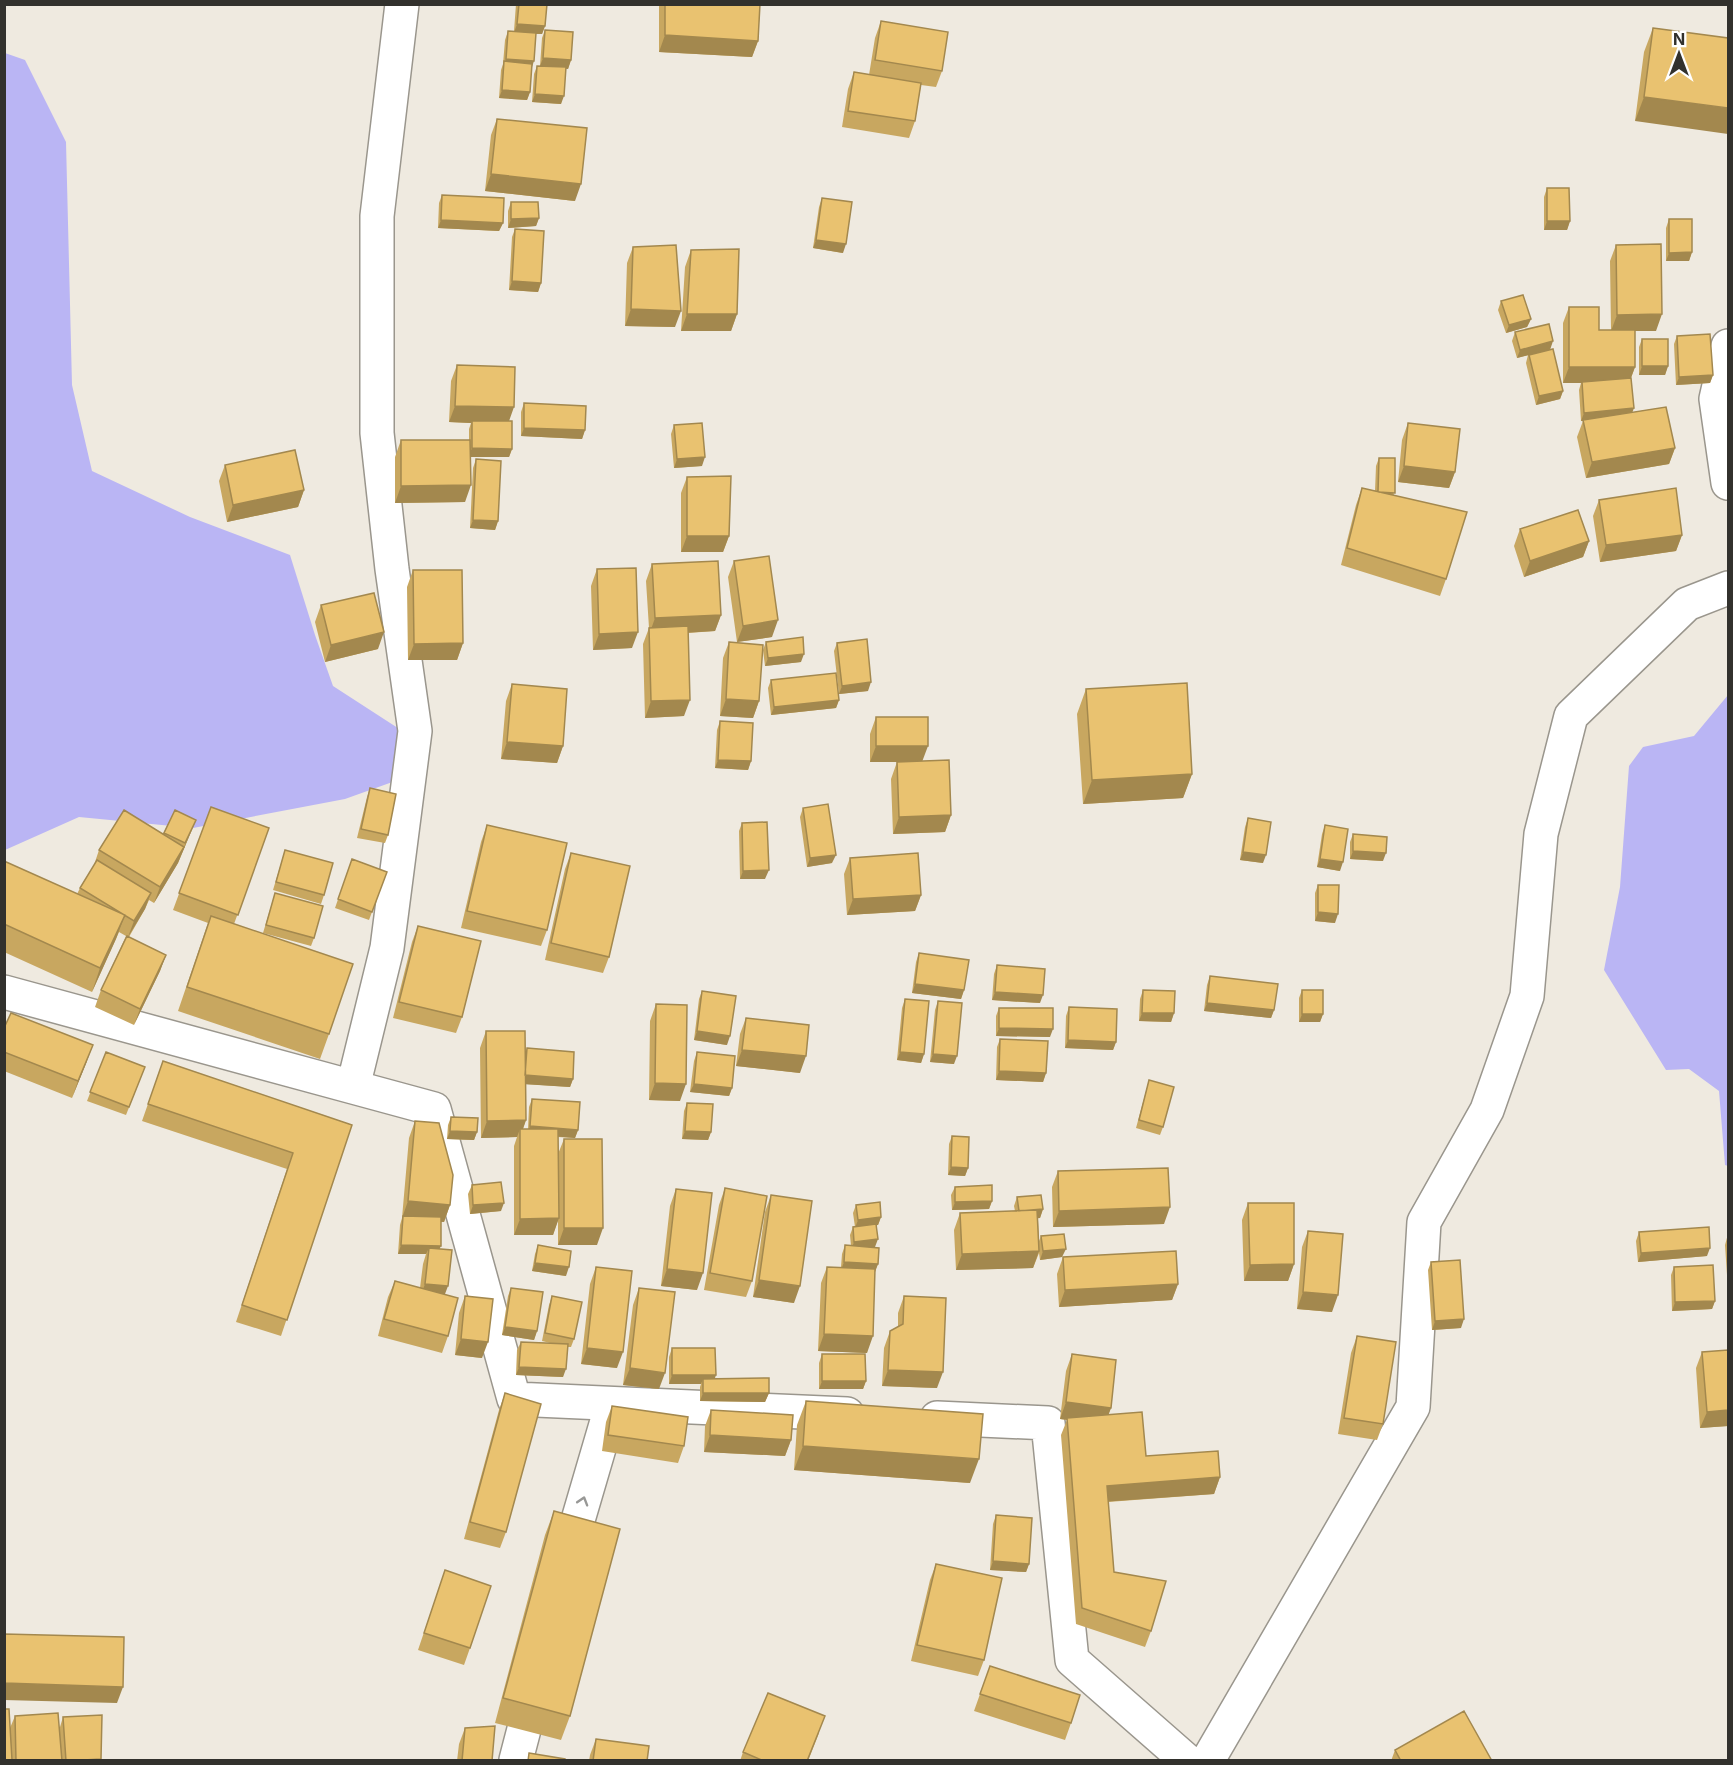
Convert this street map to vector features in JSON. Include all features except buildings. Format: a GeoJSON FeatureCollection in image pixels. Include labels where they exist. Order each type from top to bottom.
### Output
{"type":"FeatureCollection","features":[{"type":"Feature","properties":{"kind":"street"},"geometry":{"type":"LineString","coordinates":[[353,1087],[387,948],[415,731],[392,569],[377,432],[377,216],[402,4]]}},
{"type":"Feature","properties":{"kind":"street"},"geometry":{"type":"LineString","coordinates":[[1728,346],[1716,399],[1728,483]]}},
{"type":"Feature","properties":{"kind":"street"},"geometry":{"type":"LineString","coordinates":[[1208,1761],[1413,1407],[1424,1222],[1487,1110],[1527,996],[1540,834],[1571,716],[1688,604],[1728,588]]}},
{"type":"Feature","properties":{"kind":"street"},"geometry":{"type":"LineString","coordinates":[[4,992],[434,1109],[514,1399],[872,1415]]}},
{"type":"Feature","properties":{"kind":"street"},"geometry":{"type":"LineString","coordinates":[[558,1594],[612,1404]]}},
{"type":"Feature","properties":{"kind":"street"},"geometry":{"type":"LineString","coordinates":[[907,1417],[1048,1423],[1072,1660],[1186,1761]]}},
{"type":"Feature","properties":{"kind":"street"},"geometry":{"type":"LineString","coordinates":[[516,1761],[541,1660]]}},
{"type":"Feature","properties":{"kind":"shaded area"},"geometry":{"type":"Polygon","coordinates":[[[5,53],[25,60],[66,142],[72,385],[92,471],[190,517],[290,555],[333,686],[404,732],[398,780],[345,799],[193,828],[79,817],[5,850],[5,53]]]}},
{"type":"Feature","properties":{"kind":"shaded area"},"geometry":{"type":"Polygon","coordinates":[[[1728,695],[1728,1166],[1725,1165],[1719,1091],[1689,1069],[1666,1070],[1604,970],[1620,887],[1629,766],[1643,747],[1694,736],[1728,695]]]}}]}
